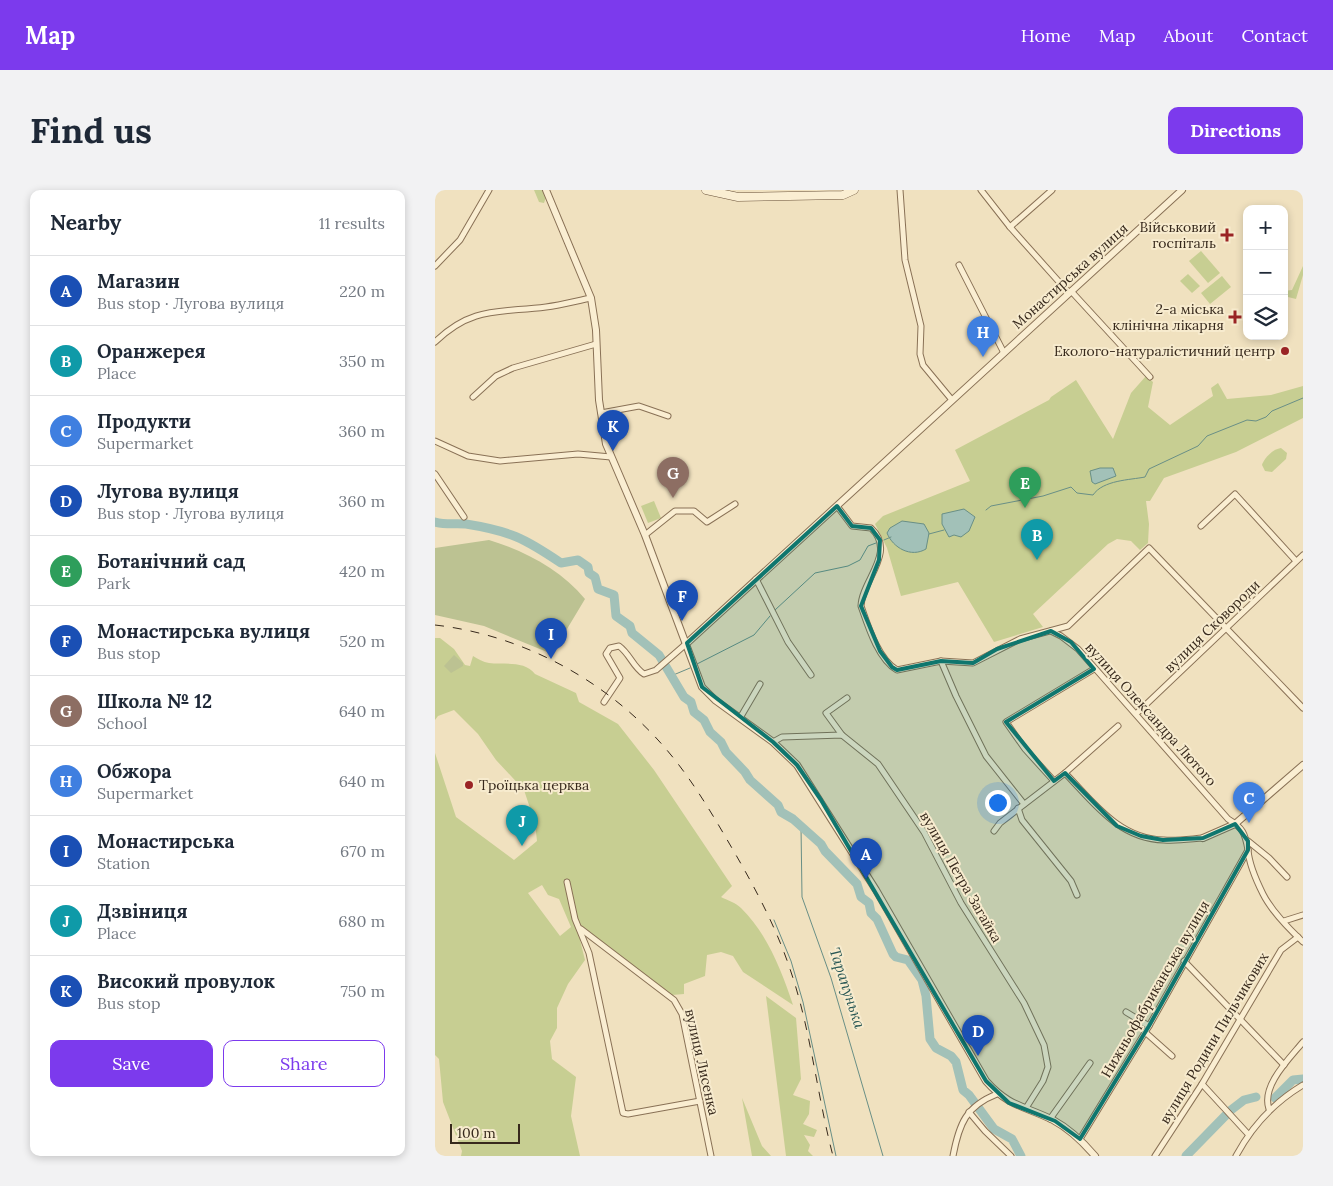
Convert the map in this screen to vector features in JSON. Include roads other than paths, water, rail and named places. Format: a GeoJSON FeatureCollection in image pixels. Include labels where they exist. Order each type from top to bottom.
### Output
{"type":"FeatureCollection","features":[{"type":"Feature","properties":{"kind":"main road"},"geometry":{"type":"LineString","coordinates":[[706,190],[737,193],[843,195],[854,190]]}},
{"type":"Feature","properties":{"kind":"street"},"geometry":{"type":"LineString","coordinates":[[435,266],[460,240],[489,190]]}},
{"type":"Feature","properties":{"kind":"street"},"geometry":{"type":"LineString","coordinates":[[546,190],[591,298],[596,330],[601,413],[606,444],[645,535],[702,687],[715,700],[773,742],[797,765],[821,800],[986,1082],[1009,1103],[1026,1108],[1050,1119],[1080,1139],[1095,1156]]}},
{"type":"Feature","properties":{"kind":"street"},"geometry":{"type":"LineString","coordinates":[[900,190],[905,260],[921,326],[920,354],[923,365],[952,400]]}},
{"type":"Feature","properties":{"kind":"street"},"geometry":{"type":"LineString","coordinates":[[981,190],[1010,227],[1151,377]]}},
{"type":"Feature","properties":{"kind":"street"},"geometry":{"type":"LineString","coordinates":[[1010,227],[1052,190]]}},
{"type":"Feature","properties":{"kind":"street","name":"Монастирська вулиця"},"geometry":{"type":"LineString","coordinates":[[687,643],[1182,190]]}},
{"type":"Feature","properties":{"kind":"street"},"geometry":{"type":"LineString","coordinates":[[959,265],[1004,352]]}},
{"type":"Feature","properties":{"kind":"street"},"geometry":{"type":"LineString","coordinates":[[435,342],[450,327],[467,319],[503,309],[545,307],[591,298]]}},
{"type":"Feature","properties":{"kind":"street"},"geometry":{"type":"LineString","coordinates":[[473,397],[498,375],[513,368],[596,344]]}},
{"type":"Feature","properties":{"kind":"street"},"geometry":{"type":"LineString","coordinates":[[601,413],[639,406],[669,416]]}},
{"type":"Feature","properties":{"kind":"street"},"geometry":{"type":"LineString","coordinates":[[435,441],[468,456],[500,461],[577,454],[611,457]]}},
{"type":"Feature","properties":{"kind":"street"},"geometry":{"type":"LineString","coordinates":[[435,474],[464,517]]}},
{"type":"Feature","properties":{"kind":"street"},"geometry":{"type":"LineString","coordinates":[[1201,526],[1235,494],[1296,561]]}},
{"type":"Feature","properties":{"kind":"street"},"geometry":{"type":"LineString","coordinates":[[645,535],[675,511],[694,511],[707,522],[735,504]]}},
{"type":"Feature","properties":{"kind":"street"},"geometry":{"type":"LineString","coordinates":[[837,506],[852,526],[871,528],[880,540],[879,560],[862,598],[861,606],[880,652],[892,667],[897,670],[941,661],[973,663],[1020,639],[1039,632],[1051,632],[1068,626],[1149,548],[1303,708]]}},
{"type":"Feature","properties":{"kind":"street","name":"вулиця Сковороди"},"geometry":{"type":"LineString","coordinates":[[1137,713],[1303,555]]}},
{"type":"Feature","properties":{"kind":"street"},"geometry":{"type":"LineString","coordinates":[[756,580],[787,642],[811,675]]}},
{"type":"Feature","properties":{"kind":"street","name":"вулиця Олександра Лютого"},"geometry":{"type":"LineString","coordinates":[[1051,632],[1071,642],[1094,669],[1137,713],[1248,841],[1269,858],[1287,877]]}},
{"type":"Feature","properties":{"kind":"street"},"geometry":{"type":"LineString","coordinates":[[605,702],[620,678],[606,654],[610,648],[619,646],[636,669],[645,674],[658,668],[687,643]]}},
{"type":"Feature","properties":{"kind":"street"},"geometry":{"type":"LineString","coordinates":[[941,661],[986,756],[1023,804]]}},
{"type":"Feature","properties":{"kind":"street"},"geometry":{"type":"LineString","coordinates":[[1054,781],[1025,749],[1006,722],[1094,669]]}},
{"type":"Feature","properties":{"kind":"street"},"geometry":{"type":"LineString","coordinates":[[740,718],[760,684]]}},
{"type":"Feature","properties":{"kind":"street","name":"вулиця Петра Загайка"},"geometry":{"type":"LineString","coordinates":[[847,698],[826,713],[841,735],[878,764],[925,832],[961,903],[1024,1003],[1044,1045],[1049,1061],[1043,1081],[1026,1108]]}},
{"type":"Feature","properties":{"kind":"street"},"geometry":{"type":"LineString","coordinates":[[995,831],[1000,823],[1065,773],[1118,726]]}},
{"type":"Feature","properties":{"kind":"street"},"geometry":{"type":"LineString","coordinates":[[773,742],[782,737],[841,735]]}},
{"type":"Feature","properties":{"kind":"street"},"geometry":{"type":"LineString","coordinates":[[1065,773],[1121,829],[1141,836],[1163,840],[1203,838],[1235,824],[1303,765]]}},
{"type":"Feature","properties":{"kind":"street"},"geometry":{"type":"LineString","coordinates":[[1018,808],[1022,820],[1071,882],[1077,895]]}},
{"type":"Feature","properties":{"kind":"street"},"geometry":{"type":"LineString","coordinates":[[1248,841],[1247,850],[1262,892],[1270,908],[1303,942]]}},
{"type":"Feature","properties":{"kind":"street","name":"Нижньофабриканська вулиця"},"geometry":{"type":"LineString","coordinates":[[1080,1139],[1149,1026],[1247,850]]}},
{"type":"Feature","properties":{"kind":"street"},"geometry":{"type":"LineString","coordinates":[[567,882],[575,920],[589,953],[623,1112],[627,1114],[700,1101]]}},
{"type":"Feature","properties":{"kind":"street"},"geometry":{"type":"LineString","coordinates":[[1284,921],[1303,915]]}},
{"type":"Feature","properties":{"kind":"street","name":"вулиця Лисенка"},"geometry":{"type":"LineString","coordinates":[[580,929],[674,1000],[678,1006],[682,1014],[711,1156]]}},
{"type":"Feature","properties":{"kind":"street","name":"вулиця Родини Пильчикових"},"geometry":{"type":"LineString","coordinates":[[1155,1156],[1202,1084],[1281,950],[1298,937]]}},
{"type":"Feature","properties":{"kind":"street"},"geometry":{"type":"LineString","coordinates":[[1185,961],[1284,1064]]}},
{"type":"Feature","properties":{"kind":"street"},"geometry":{"type":"LineString","coordinates":[[1126,1012],[1149,1026]]}},
{"type":"Feature","properties":{"kind":"street"},"geometry":{"type":"LineString","coordinates":[[1145,1032],[1172,1056]]}},
{"type":"Feature","properties":{"kind":"street"},"geometry":{"type":"LineString","coordinates":[[1269,1109],[1266,1101],[1268,1092],[1284,1064],[1303,1042]]}},
{"type":"Feature","properties":{"kind":"street"},"geometry":{"type":"LineString","coordinates":[[1050,1119],[1090,1063]]}},
{"type":"Feature","properties":{"kind":"street"},"geometry":{"type":"LineString","coordinates":[[1202,1084],[1248,1134]]}},
{"type":"Feature","properties":{"kind":"street"},"geometry":{"type":"LineString","coordinates":[[1236,1156],[1248,1134],[1269,1109],[1303,1085]]}},
{"type":"Feature","properties":{"kind":"street"},"geometry":{"type":"LineString","coordinates":[[953,1156],[958,1130],[969,1112],[975,1105],[997,1094]]}},
{"type":"Feature","properties":{"kind":"street"},"geometry":{"type":"LineString","coordinates":[[969,1112],[985,1131],[1011,1156]]}},
{"type":"Feature","properties":{"kind":"water"},"geometry":{"type":"Polygon","coordinates":[[[1100,468],[1113,468],[1116,476],[1095,484],[1092,482],[1090,471],[1100,468]]]}},
{"type":"Feature","properties":{"kind":"water"},"geometry":{"type":"Polygon","coordinates":[[[964,509],[975,517],[969,531],[961,537],[954,535],[949,537],[942,524],[942,514],[964,509]]]}},
{"type":"Feature","properties":{"kind":"water"},"geometry":{"type":"Polygon","coordinates":[[[902,521],[924,524],[929,533],[926,549],[920,552],[909,552],[894,543],[887,533],[890,528],[902,521]]]}},
{"type":"Feature","properties":{"kind":"waterway","name":"Тарапунька"},"geometry":{"type":"LineString","coordinates":[[986,510],[991,506],[1043,496],[1071,487],[1077,493],[1093,495],[1103,486],[1145,477],[1149,469],[1198,446],[1207,436],[1247,420],[1256,421],[1266,417],[1272,411],[1303,398]]}},
{"type":"Feature","properties":{"kind":"waterway","name":"Тарапунька"},"geometry":{"type":"LineString","coordinates":[[435,522],[466,524],[506,533],[537,547],[561,563],[578,560],[588,567],[589,573],[595,577],[598,589],[614,595],[616,616],[630,626],[632,633],[659,655],[684,697],[691,702],[694,712],[704,720],[710,732],[721,742],[726,752],[750,780],[778,805],[781,812],[793,819],[821,844],[825,851],[857,884],[861,897],[869,903],[871,913],[877,919],[893,954],[896,957],[908,960],[922,980],[926,996],[930,1039],[936,1048],[951,1056],[956,1062],[963,1090],[969,1095],[994,1129],[1012,1139],[1021,1156]]}},
{"type":"Feature","properties":{"kind":"waterway","name":"Тарапунька"},"geometry":{"type":"LineString","coordinates":[[929,534],[944,530]]}},
{"type":"Feature","properties":{"kind":"waterway","name":"Тарапунька"},"geometry":{"type":"LineString","coordinates":[[884,540],[891,537]]}},
{"type":"Feature","properties":{"kind":"waterway","name":"Тарапунька"},"geometry":{"type":"LineString","coordinates":[[775,610],[815,573],[848,566],[860,560],[868,546],[876,543]]}},
{"type":"Feature","properties":{"kind":"waterway","name":"Тарапунька"},"geometry":{"type":"LineString","coordinates":[[697,664],[754,635],[770,616]]}},
{"type":"Feature","properties":{"kind":"waterway","name":"Тарапунька"},"geometry":{"type":"LineString","coordinates":[[671,676],[690,668]]}},
{"type":"Feature","properties":{"kind":"waterway","name":"Тарапунька"},"geometry":{"type":"LineString","coordinates":[[801,826],[802,897],[831,978],[883,1156]]}},
{"type":"Feature","properties":{"kind":"waterway"},"geometry":{"type":"LineString","coordinates":[[774,920],[791,961],[803,1002],[836,1156]]}},
{"type":"Feature","properties":{"kind":"waterway","name":"Тарапунька"},"geometry":{"type":"LineString","coordinates":[[1275,1098],[1293,1080],[1303,1079]]}},
{"type":"Feature","properties":{"kind":"waterway","name":"Тарапунька"},"geometry":{"type":"LineString","coordinates":[[1231,1110],[1244,1100],[1256,1097]]}},
{"type":"Feature","properties":{"kind":"waterway","name":"Тарапунька"},"geometry":{"type":"LineString","coordinates":[[1186,1156],[1226,1115]]}},
{"type":"Feature","properties":{"kind":"railway"},"geometry":{"type":"LineString","coordinates":[[435,625],[468,630],[500,639],[562,665],[618,702],[666,749],[683,771],[707,806],[747,874],[785,955],[804,1017],[833,1156]]}},
{"type":"Feature","properties":{"kind":"place","name":"Військовий госпіталь"},"geometry":{"type":"Point","coordinates":[1227,235]}},
{"type":"Feature","properties":{"kind":"place","name":"2-а міська клінічна лікарня"},"geometry":{"type":"Point","coordinates":[1235,317]}},
{"type":"Feature","properties":{"kind":"place","name":"Еколого-натуралістичний центр"},"geometry":{"type":"Point","coordinates":[1285,351]}},
{"type":"Feature","properties":{"kind":"place","name":"Обжора"},"geometry":{"type":"Point","coordinates":[983,357]}},
{"type":"Feature","properties":{"kind":"place","name":"Високий провулок"},"geometry":{"type":"Point","coordinates":[613,451]}},
{"type":"Feature","properties":{"kind":"place","name":"Школа № 12"},"geometry":{"type":"Point","coordinates":[673,498]}},
{"type":"Feature","properties":{"kind":"place","name":"Ботанічний сад"},"geometry":{"type":"Point","coordinates":[1025,508]}},
{"type":"Feature","properties":{"kind":"place","name":"Оранжерея"},"geometry":{"type":"Point","coordinates":[1037,560]}},
{"type":"Feature","properties":{"kind":"place","name":"Монастирська вулиця"},"geometry":{"type":"Point","coordinates":[682,621]}},
{"type":"Feature","properties":{"kind":"place","name":"Монастирська"},"geometry":{"type":"Point","coordinates":[551,659]}},
{"type":"Feature","properties":{"kind":"place","name":"Троїцька церква"},"geometry":{"type":"Point","coordinates":[469,785]}},
{"type":"Feature","properties":{"kind":"place","name":"Продукти"},"geometry":{"type":"Point","coordinates":[1249,823]}},
{"type":"Feature","properties":{"kind":"place","name":"Дзвіниця"},"geometry":{"type":"Point","coordinates":[522,846]}},
{"type":"Feature","properties":{"kind":"place","name":"Магазин"},"geometry":{"type":"Point","coordinates":[866,879]}},
{"type":"Feature","properties":{"kind":"place","name":"Лугова вулиця"},"geometry":{"type":"Point","coordinates":[978,1056]}}]}
